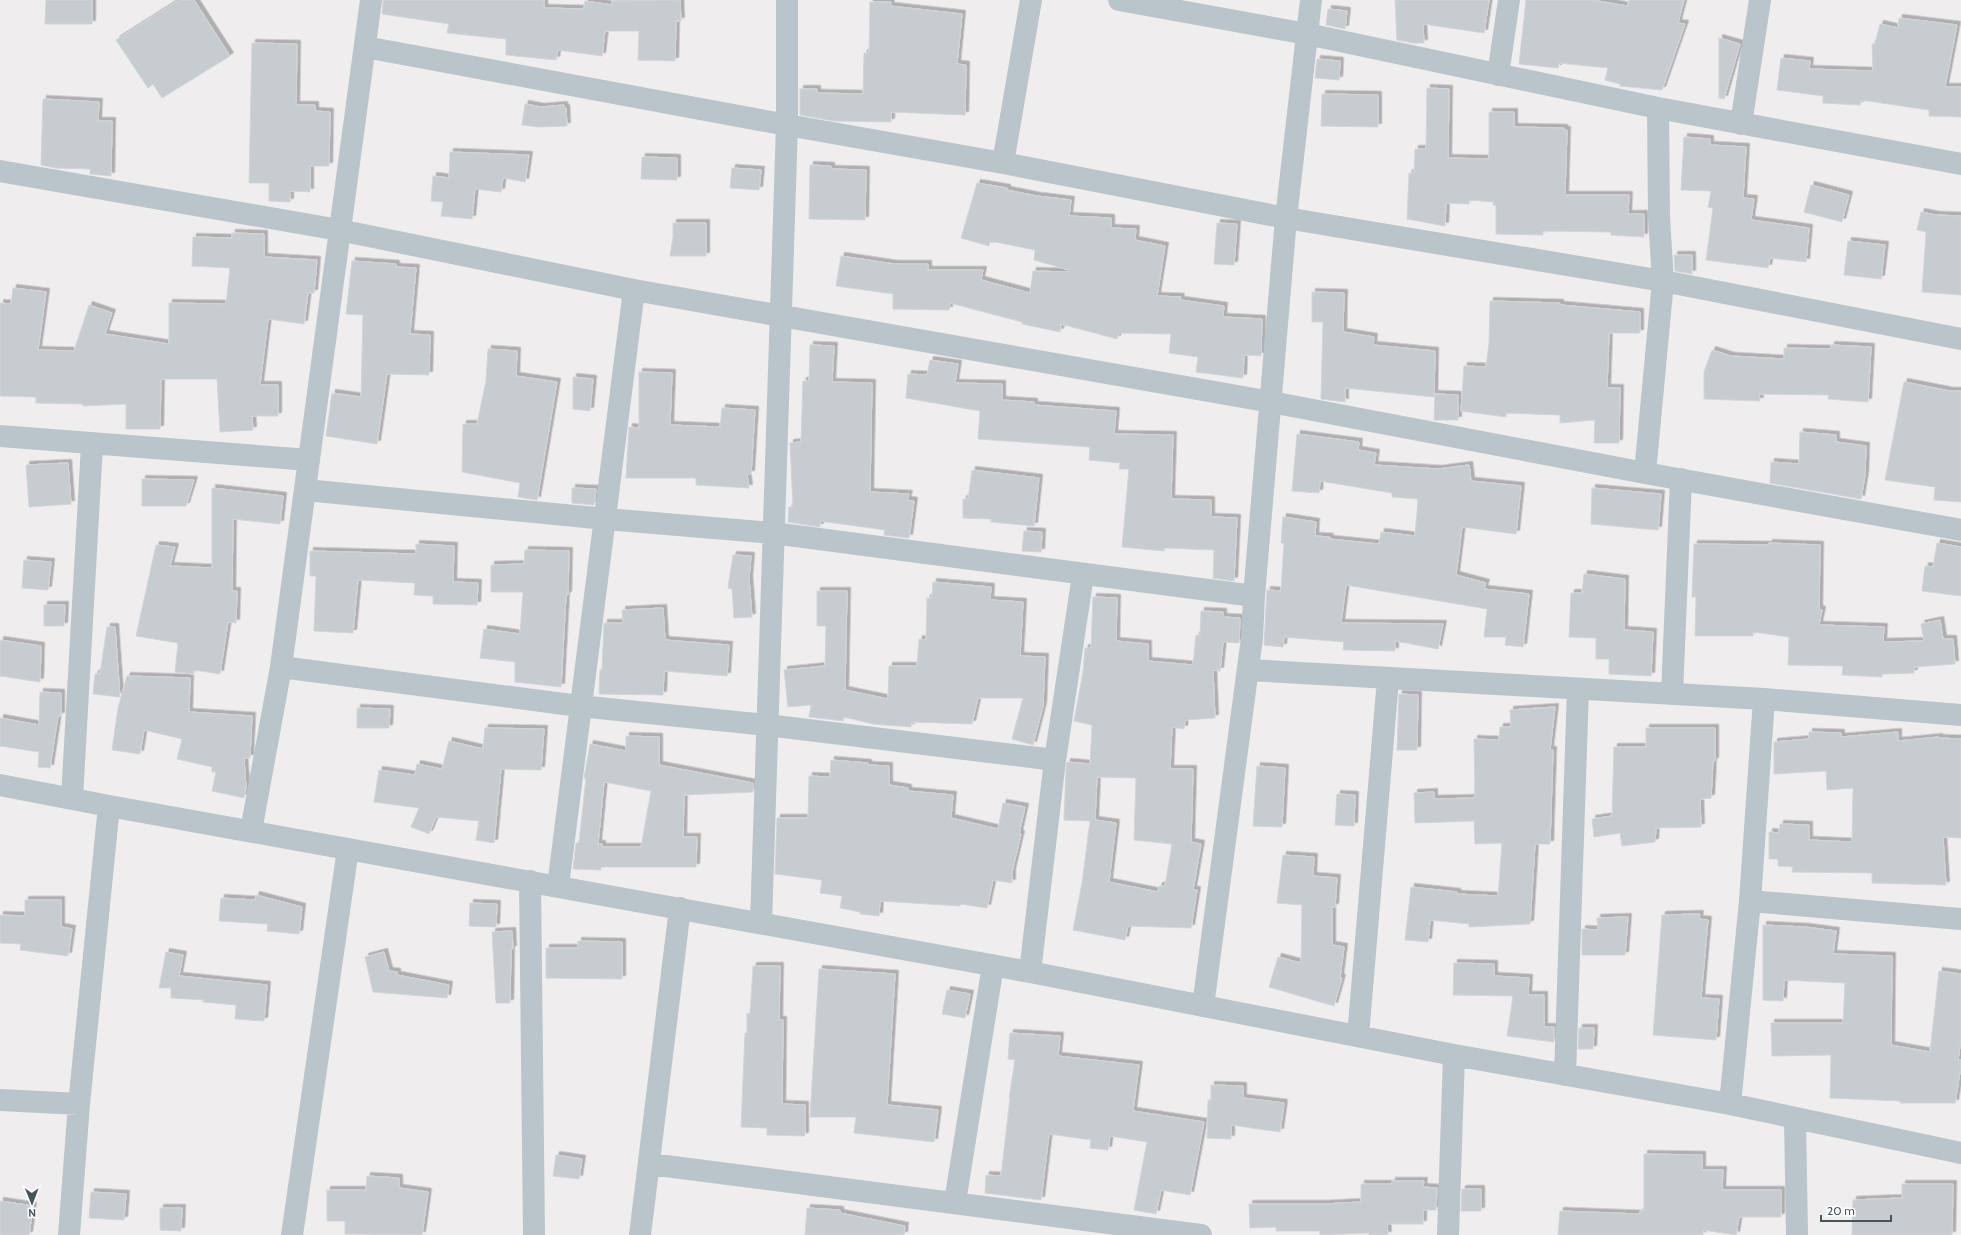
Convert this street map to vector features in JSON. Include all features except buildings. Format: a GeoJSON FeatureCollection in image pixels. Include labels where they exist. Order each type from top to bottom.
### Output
{"type":"FeatureCollection","features":[{"type":"Feature","properties":{"kind":"street"},"geometry":{"type":"LineString","coordinates":[[251,831],[281,667],[371,0]]}},
{"type":"Feature","properties":{"kind":"street"},"geometry":{"type":"LineString","coordinates":[[761,923],[787,125],[787,0]]}},
{"type":"Feature","properties":{"kind":"street"},"geometry":{"type":"LineString","coordinates":[[1003,163],[1031,0]]}},
{"type":"Feature","properties":{"kind":"street"},"geometry":{"type":"LineString","coordinates":[[1119,0],[1155,4],[1307,34],[1658,108],[1961,164]]}},
{"type":"Feature","properties":{"kind":"street"},"geometry":{"type":"LineString","coordinates":[[1203,1006],[1252,638],[1254,596],[1286,218],[1311,0]]}},
{"type":"Feature","properties":{"kind":"street"},"geometry":{"type":"LineString","coordinates":[[1498,75],[1509,0]]}},
{"type":"Feature","properties":{"kind":"street"},"geometry":{"type":"LineString","coordinates":[[1741,124],[1760,0]]}},
{"type":"Feature","properties":{"kind":"street"},"geometry":{"type":"LineString","coordinates":[[365,47],[787,125],[1003,163],[1286,218],[1662,281],[1961,339]]}},
{"type":"Feature","properties":{"kind":"street"},"geometry":{"type":"LineString","coordinates":[[1645,473],[1662,281],[1659,217],[1658,108]]}},
{"type":"Feature","properties":{"kind":"street"},"geometry":{"type":"LineString","coordinates":[[0,172],[339,230],[634,290],[1271,402],[1645,473],[1961,530]]}},
{"type":"Feature","properties":{"kind":"street"},"geometry":{"type":"LineString","coordinates":[[558,886],[579,706],[606,519],[634,290]]}},
{"type":"Feature","properties":{"kind":"street"},"geometry":{"type":"LineString","coordinates":[[0,436],[92,445],[309,460]]}},
{"type":"Feature","properties":{"kind":"street"},"geometry":{"type":"LineString","coordinates":[[72,798],[92,445]]}},
{"type":"Feature","properties":{"kind":"street"},"geometry":{"type":"LineString","coordinates":[[1672,694],[1681,479]]}},
{"type":"Feature","properties":{"kind":"street"},"geometry":{"type":"LineString","coordinates":[[305,490],[606,519],[773,533],[1254,596]]}},
{"type":"Feature","properties":{"kind":"street"},"geometry":{"type":"LineString","coordinates":[[1030,972],[1056,760],[1083,574]]}},
{"type":"Feature","properties":{"kind":"street"},"geometry":{"type":"LineString","coordinates":[[281,667],[579,706],[767,725],[1056,760]]}},
{"type":"Feature","properties":{"kind":"street"},"geometry":{"type":"LineString","coordinates":[[1248,670],[1764,699],[1961,715]]}},
{"type":"Feature","properties":{"kind":"street"},"geometry":{"type":"LineString","coordinates":[[1358,1036],[1388,679]]}},
{"type":"Feature","properties":{"kind":"street"},"geometry":{"type":"LineString","coordinates":[[1565,1075],[1578,689]]}},
{"type":"Feature","properties":{"kind":"street"},"geometry":{"type":"LineString","coordinates":[[1730,1104],[1750,901],[1764,699]]}},
{"type":"Feature","properties":{"kind":"street"},"geometry":{"type":"LineString","coordinates":[[0,784],[109,806],[993,965],[1454,1055],[1730,1104],[1961,1152]]}},
{"type":"Feature","properties":{"kind":"street"},"geometry":{"type":"LineString","coordinates":[[69,1235],[79,1104],[109,806]]}},
{"type":"Feature","properties":{"kind":"street"},"geometry":{"type":"LineString","coordinates":[[292,1235],[348,849]]}},
{"type":"Feature","properties":{"kind":"street"},"geometry":{"type":"LineString","coordinates":[[530,881],[534,1235]]}},
{"type":"Feature","properties":{"kind":"street"},"geometry":{"type":"LineString","coordinates":[[1750,901],[1961,919]]}},
{"type":"Feature","properties":{"kind":"street"},"geometry":{"type":"LineString","coordinates":[[640,1235],[650,1164],[680,908]]}},
{"type":"Feature","properties":{"kind":"street"},"geometry":{"type":"LineString","coordinates":[[955,1202],[993,965]]}},
{"type":"Feature","properties":{"kind":"street"},"geometry":{"type":"LineString","coordinates":[[1448,1235],[1454,1055]]}},
{"type":"Feature","properties":{"kind":"street"},"geometry":{"type":"LineString","coordinates":[[0,1100],[79,1104]]}},
{"type":"Feature","properties":{"kind":"street"},"geometry":{"type":"LineString","coordinates":[[1795,1118],[1797,1235]]}},
{"type":"Feature","properties":{"kind":"street"},"geometry":{"type":"LineString","coordinates":[[650,1164],[955,1202],[1142,1231],[1201,1235]]}}]}
